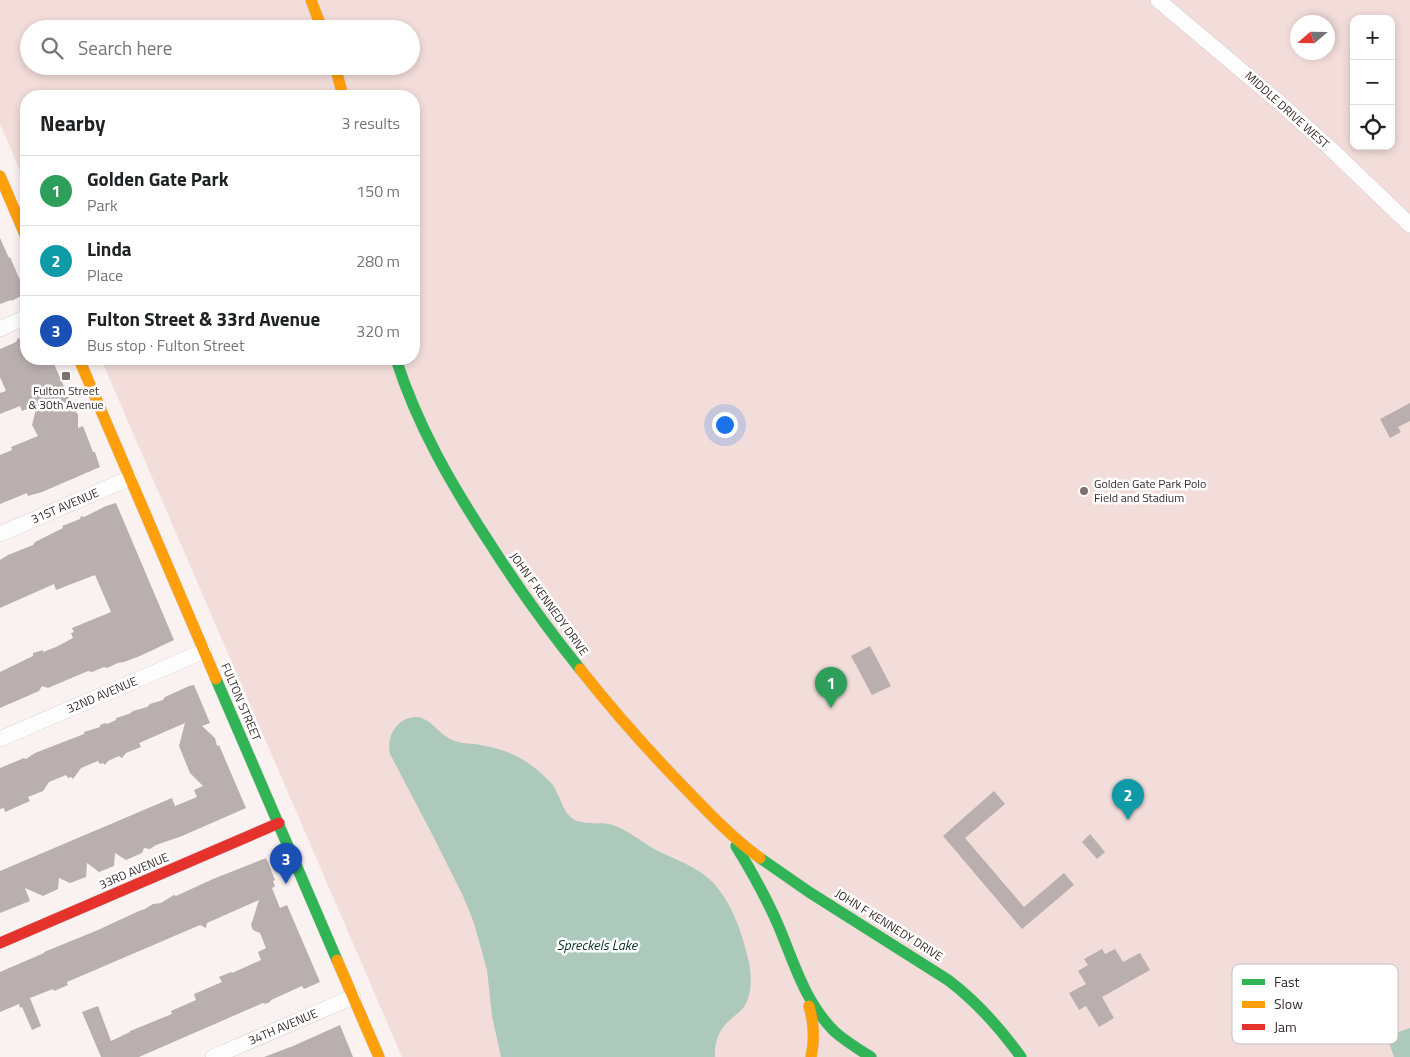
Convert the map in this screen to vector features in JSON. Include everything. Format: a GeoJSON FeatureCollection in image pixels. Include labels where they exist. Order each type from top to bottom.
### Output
{"type":"FeatureCollection","features":[{"type":"Feature","properties":{"kind":"street"},"geometry":{"type":"LineString","coordinates":[[311,0],[319,20]]}},
{"type":"Feature","properties":{"kind":"street","name":"MIDDLE DRIVE WEST"},"geometry":{"type":"LineString","coordinates":[[1158,0],[1287,108],[1410,225]]}},
{"type":"Feature","properties":{"kind":"street"},"geometry":{"type":"LineString","coordinates":[[337,75],[341,90]]}},
{"type":"Feature","properties":{"kind":"street"},"geometry":{"type":"LineString","coordinates":[[0,176],[20,223]]}},
{"type":"Feature","properties":{"kind":"street"},"geometry":{"type":"LineString","coordinates":[[0,329],[20,321]]}},
{"type":"Feature","properties":{"kind":"street","name":"FULTON STREET"},"geometry":{"type":"LineString","coordinates":[[82,365],[379,1057]]}},
{"type":"Feature","properties":{"kind":"street","name":"JOHN F KENNEDY DRIVE"},"geometry":{"type":"LineString","coordinates":[[398,365],[421,428],[476,523],[535,611],[614,711],[728,833],[779,873],[920,961],[953,984],[987,1015],[1006,1036],[1021,1057]]}},
{"type":"Feature","properties":{"kind":"street","name":"31ST AVENUE"},"geometry":{"type":"LineString","coordinates":[[0,534],[130,478]]}},
{"type":"Feature","properties":{"kind":"street","name":"32ND AVENUE"},"geometry":{"type":"LineString","coordinates":[[0,739],[204,651]]}},
{"type":"Feature","properties":{"kind":"street","name":"33RD AVENUE"},"geometry":{"type":"LineString","coordinates":[[0,943],[278,824]]}},
{"type":"Feature","properties":{"kind":"street","name":"JOHN F KENNEDY DRIVE"},"geometry":{"type":"LineString","coordinates":[[728,833],[771,909],[811,1004],[825,1023],[842,1038],[872,1057]]}},
{"type":"Feature","properties":{"kind":"street"},"geometry":{"type":"LineString","coordinates":[[801,984],[814,1024],[815,1034],[811,1057]]}},
{"type":"Feature","properties":{"kind":"street","name":"34TH AVENUE"},"geometry":{"type":"LineString","coordinates":[[213,1057],[353,997]]}},
{"type":"Feature","properties":{"kind":"shaded area"},"geometry":{"type":"Polygon","coordinates":[[[0,0],[1410,0],[1410,1057],[402,1057],[104,365],[420,365],[420,90],[20,90],[20,170],[0,124],[0,0]]]}},
{"type":"Feature","properties":{"kind":"water","name":"Spreckels Lake"},"geometry":{"type":"Polygon","coordinates":[[[416,717],[426,720],[453,741],[499,749],[524,760],[551,783],[570,817],[577,821],[619,827],[656,850],[698,870],[720,891],[734,914],[739,927],[749,963],[751,980],[749,997],[744,1007],[720,1032],[715,1047],[715,1057],[501,1057],[492,1016],[487,970],[474,923],[463,896],[390,754],[390,741],[394,729],[403,720],[416,717]]]}},
{"type":"Feature","properties":{"kind":"water"},"geometry":{"type":"Polygon","coordinates":[[[1410,1028],[1410,1057],[1394,1057],[1390,1044],[1398,1044],[1398,1032],[1410,1028]]]}},
{"type":"Feature","properties":{"kind":"building"},"geometry":{"type":"Polygon","coordinates":[[[0,238],[20,280],[20,297],[0,304],[0,238]]]}},
{"type":"Feature","properties":{"kind":"building"},"geometry":{"type":"Polygon","coordinates":[[[18,338],[20,339],[20,365],[54,365],[78,415],[78,428],[83,426],[100,467],[42,492],[28,496],[27,493],[0,504],[0,455],[12,450],[11,447],[38,436],[32,425],[37,405],[22,411],[20,406],[0,414],[0,393],[6,391],[0,377],[0,349],[16,342],[18,338]]]}},
{"type":"Feature","properties":{"kind":"building"},"geometry":{"type":"Polygon","coordinates":[[[1410,403],[1410,421],[1398,427],[1401,432],[1390,438],[1380,419],[1410,403]]]}},
{"type":"Feature","properties":{"kind":"building"},"geometry":{"type":"Polygon","coordinates":[[[116,503],[174,640],[140,656],[107,668],[104,667],[92,672],[88,671],[48,688],[42,686],[39,691],[0,708],[0,672],[33,656],[33,653],[43,650],[43,652],[73,638],[71,633],[74,632],[72,628],[111,612],[95,575],[56,590],[54,584],[0,608],[0,560],[33,545],[35,542],[63,528],[62,526],[80,519],[81,516],[84,517],[116,503]]]}},
{"type":"Feature","properties":{"kind":"building"},"geometry":{"type":"Polygon","coordinates":[[[870,646],[891,686],[872,695],[851,656],[870,646]]]}},
{"type":"Feature","properties":{"kind":"building"},"geometry":{"type":"Polygon","coordinates":[[[194,685],[210,723],[202,726],[215,738],[217,746],[219,745],[246,808],[150,849],[144,848],[142,853],[126,860],[115,853],[114,866],[99,872],[87,863],[86,877],[70,883],[59,878],[58,889],[43,896],[25,888],[30,901],[0,913],[0,871],[172,798],[175,806],[197,797],[194,790],[203,786],[190,773],[179,746],[185,723],[139,743],[141,747],[126,753],[122,758],[119,756],[108,761],[105,765],[103,763],[100,764],[98,761],[81,768],[73,779],[71,777],[68,778],[66,775],[49,782],[43,791],[28,797],[30,801],[5,812],[4,808],[0,809],[0,768],[24,758],[26,759],[35,753],[84,734],[84,732],[147,707],[194,685]]]}},
{"type":"Feature","properties":{"kind":"building"},"geometry":{"type":"Polygon","coordinates":[[[994,791],[1005,804],[965,838],[1024,907],[1064,873],[1074,885],[1022,929],[943,836],[994,791]]]}},
{"type":"Feature","properties":{"kind":"building"},"geometry":{"type":"Polygon","coordinates":[[[1090,834],[1105,852],[1097,859],[1082,842],[1090,834]]]}},
{"type":"Feature","properties":{"kind":"building"},"geometry":{"type":"Polygon","coordinates":[[[266,858],[275,880],[273,881],[275,886],[272,888],[280,908],[287,905],[320,982],[304,989],[302,986],[270,1002],[263,1003],[139,1057],[101,1057],[82,1012],[98,1006],[111,1041],[172,1014],[171,1011],[196,1000],[194,994],[222,982],[219,977],[261,960],[258,952],[266,948],[260,933],[253,930],[251,925],[259,900],[207,923],[206,928],[200,925],[67,982],[68,985],[30,998],[41,1026],[32,1030],[19,1004],[0,1012],[0,972],[153,904],[161,903],[174,895],[176,896],[266,858]]]}},
{"type":"Feature","properties":{"kind":"building"},"geometry":{"type":"Polygon","coordinates":[[[1102,949],[1105,954],[1115,949],[1123,962],[1140,953],[1150,970],[1102,997],[1114,1018],[1099,1027],[1086,1006],[1079,1010],[1069,993],[1086,984],[1078,971],[1088,965],[1084,959],[1102,949]]]}},
{"type":"Feature","properties":{"kind":"building"},"geometry":{"type":"Polygon","coordinates":[[[340,1025],[353,1057],[264,1057],[293,1046],[340,1025]]]}},
{"type":"Feature","properties":{"kind":"traffic: fast"},"geometry":{"type":"LineString","coordinates":[[398,365],[425,431],[461,498],[521,591],[580,669]]}},
{"type":"Feature","properties":{"kind":"traffic: fast"},"geometry":{"type":"LineString","coordinates":[[216,679],[337,960]]}},
{"type":"Feature","properties":{"kind":"traffic: fast"},"geometry":{"type":"LineString","coordinates":[[736,846],[769,906],[801,982],[815,1008],[834,1031],[847,1042],[871,1057]]}},
{"type":"Feature","properties":{"kind":"traffic: fast"},"geometry":{"type":"LineString","coordinates":[[760,858],[809,892],[948,980],[987,1016],[1021,1057]]}},
{"type":"Feature","properties":{"kind":"traffic: slow"},"geometry":{"type":"LineString","coordinates":[[311,0],[319,20]]}},
{"type":"Feature","properties":{"kind":"traffic: slow"},"geometry":{"type":"LineString","coordinates":[[337,75],[341,90]]}},
{"type":"Feature","properties":{"kind":"traffic: slow"},"geometry":{"type":"LineString","coordinates":[[0,176],[20,223]]}},
{"type":"Feature","properties":{"kind":"traffic: slow"},"geometry":{"type":"LineString","coordinates":[[82,365],[216,679]]}},
{"type":"Feature","properties":{"kind":"traffic: slow"},"geometry":{"type":"LineString","coordinates":[[580,669],[628,727],[666,768],[718,822],[760,858]]}},
{"type":"Feature","properties":{"kind":"traffic: slow"},"geometry":{"type":"LineString","coordinates":[[337,960],[379,1057]]}},
{"type":"Feature","properties":{"kind":"traffic: slow"},"geometry":{"type":"LineString","coordinates":[[809,1006],[813,1031],[811,1057]]}},
{"type":"Feature","properties":{"kind":"traffic: jam"},"geometry":{"type":"LineString","coordinates":[[0,943],[279,823]]}},
{"type":"Feature","properties":{"kind":"place","name":"Fulton Street & 30th Avenue"},"geometry":{"type":"Point","coordinates":[66,376]}},
{"type":"Feature","properties":{"kind":"place","name":"Golden Gate Park Polo Field and Stadium"},"geometry":{"type":"Point","coordinates":[1084,491]}},
{"type":"Feature","properties":{"kind":"place","name":"Golden Gate Park"},"geometry":{"type":"Point","coordinates":[831,708]}},
{"type":"Feature","properties":{"kind":"place","name":"Linda"},"geometry":{"type":"Point","coordinates":[1128,820]}},
{"type":"Feature","properties":{"kind":"place","name":"Fulton Street & 33rd Avenue"},"geometry":{"type":"Point","coordinates":[286,884]}}]}
